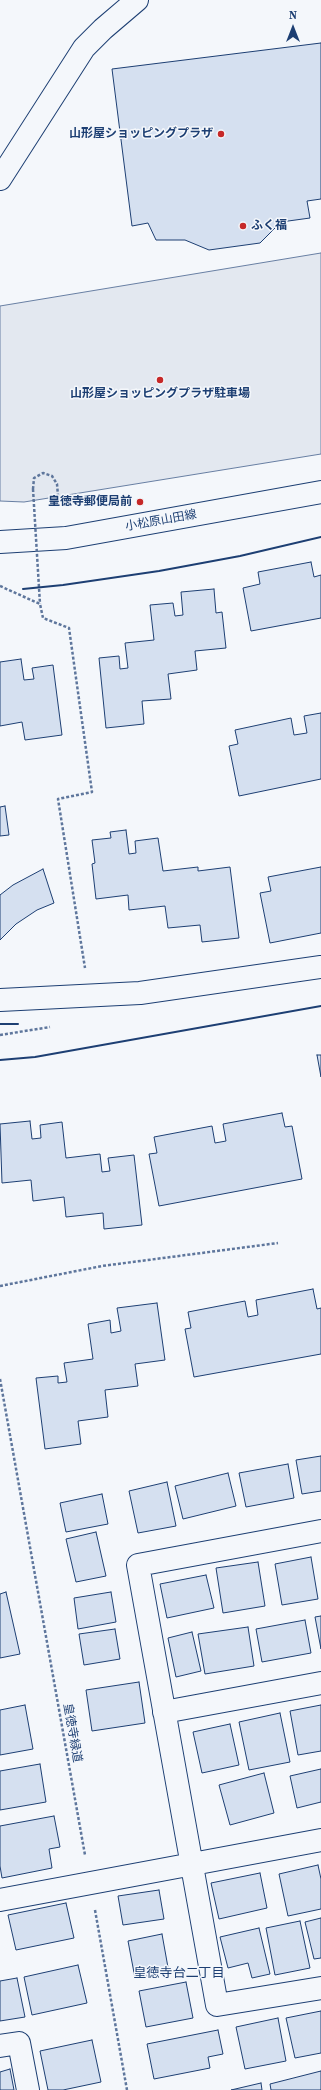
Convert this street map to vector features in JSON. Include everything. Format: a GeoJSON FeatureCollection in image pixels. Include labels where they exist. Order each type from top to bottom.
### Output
{"type":"FeatureCollection","features":[{"type":"Feature","properties":{"kind":"street"},"geometry":{"type":"LineString","coordinates":[[0,179],[84,48],[137,0]]}},
{"type":"Feature","properties":{"kind":"street","name":"小松原山田線"},"geometry":{"type":"LineString","coordinates":[[0,542],[66,538],[321,492]]}},
{"type":"Feature","properties":{"kind":"street"},"geometry":{"type":"LineString","coordinates":[[0,1000],[140,993],[321,967]]}},
{"type":"Feature","properties":{"kind":"street"},"geometry":{"type":"LineString","coordinates":[[321,1531],[138,1565],[217,2005],[321,1988]]}},
{"type":"Feature","properties":{"kind":"street"},"geometry":{"type":"LineString","coordinates":[[164,1712],[321,1683]]}},
{"type":"Feature","properties":{"kind":"street"},"geometry":{"type":"LineString","coordinates":[[0,1900],[321,1840]]}},
{"type":"Feature","properties":{"kind":"street"},"geometry":{"type":"LineString","coordinates":[[0,2046],[19,2043],[28,2090]]}},
{"type":"Feature","properties":{"kind":"path"},"geometry":{"type":"LineString","coordinates":[[59,508],[57,484],[52,476],[43,473],[34,478],[33,489],[40,604],[43,618],[69,628],[92,792],[58,799],[90,996]]}},
{"type":"Feature","properties":{"kind":"path"},"geometry":{"type":"LineString","coordinates":[[0,586],[40,604]]}},
{"type":"Feature","properties":{"kind":"path"},"geometry":{"type":"LineString","coordinates":[[0,1286],[102,1266],[278,1243]]}},
{"type":"Feature","properties":{"kind":"path","name":"皇徳寺緑道"},"geometry":{"type":"LineString","coordinates":[[0,1380],[127,2090]]}},
{"type":"Feature","properties":{"kind":"shaded area","name":"山形屋ショッピングプラザ駐車場"},"geometry":{"type":"Polygon","coordinates":[[[321,253],[321,454],[24,502],[0,501],[0,306],[321,253]]]}},
{"type":"Feature","properties":{"kind":"building","name":"山形屋ショッピングプラザ"},"geometry":{"type":"Polygon","coordinates":[[[321,43],[321,199],[307,201],[310,218],[281,222],[260,243],[209,250],[185,240],[156,240],[148,223],[132,226],[112,69],[321,43]]]}},
{"type":"Feature","properties":{"kind":"building"},"geometry":{"type":"Polygon","coordinates":[[[311,562],[314,577],[321,575],[321,618],[251,631],[243,588],[260,584],[258,572],[311,562]]]}},
{"type":"Feature","properties":{"kind":"building"},"geometry":{"type":"Polygon","coordinates":[[[214,589],[216,613],[222,612],[226,648],[195,651],[197,670],[168,674],[171,699],[142,701],[144,724],[106,728],[99,658],[119,656],[120,669],[128,668],[125,643],[154,640],[150,605],[173,603],[175,616],[183,615],[181,592],[214,589]]]}},
{"type":"Feature","properties":{"kind":"building"},"geometry":{"type":"Polygon","coordinates":[[[21,659],[24,680],[34,679],[32,668],[53,665],[62,735],[25,740],[22,722],[0,726],[0,662],[21,659]]]}},
{"type":"Feature","properties":{"kind":"building"},"geometry":{"type":"Polygon","coordinates":[[[321,713],[321,779],[239,796],[229,746],[238,744],[235,730],[291,718],[294,735],[307,733],[304,716],[321,713]]]}},
{"type":"Feature","properties":{"kind":"building"},"geometry":{"type":"Polygon","coordinates":[[[5,806],[9,835],[0,836],[0,807],[5,806]]]}},
{"type":"Feature","properties":{"kind":"building"},"geometry":{"type":"Polygon","coordinates":[[[126,830],[129,854],[136,853],[135,841],[158,838],[163,871],[198,867],[198,871],[230,867],[239,938],[202,942],[200,925],[168,928],[165,906],[129,910],[128,895],[96,899],[92,864],[95,863],[92,840],[111,838],[110,832],[126,830]]]}},
{"type":"Feature","properties":{"kind":"building"},"geometry":{"type":"Polygon","coordinates":[[[321,867],[321,933],[270,943],[260,893],[271,891],[268,877],[321,867]]]}},
{"type":"Feature","properties":{"kind":"building"},"geometry":{"type":"Polygon","coordinates":[[[43,869],[54,903],[37,910],[16,924],[0,940],[0,895],[13,885],[43,869]]]}},
{"type":"Feature","properties":{"kind":"building"},"geometry":{"type":"Polygon","coordinates":[[[317,1055],[321,1055],[321,1077],[317,1055]]]}},
{"type":"Feature","properties":{"kind":"building"},"geometry":{"type":"Polygon","coordinates":[[[282,1113],[285,1127],[292,1126],[302,1179],[159,1206],[149,1154],[157,1153],[154,1137],[212,1126],[215,1143],[226,1141],[223,1124],[282,1113]]]}},
{"type":"Feature","properties":{"kind":"building"},"geometry":{"type":"Polygon","coordinates":[[[30,1121],[32,1139],[41,1138],[40,1125],[62,1122],[66,1158],[100,1154],[102,1172],[110,1171],[108,1158],[134,1155],[142,1225],[104,1229],[103,1213],[66,1217],[64,1197],[33,1201],[31,1180],[2,1183],[0,1124],[30,1121]]]}},
{"type":"Feature","properties":{"kind":"building"},"geometry":{"type":"Polygon","coordinates":[[[313,1289],[317,1309],[321,1308],[321,1354],[194,1377],[185,1329],[191,1328],[188,1312],[245,1301],[248,1317],[258,1315],[256,1300],[313,1289]]]}},
{"type":"Feature","properties":{"kind":"building"},"geometry":{"type":"Polygon","coordinates":[[[157,1303],[165,1360],[135,1364],[138,1386],[105,1390],[108,1417],[78,1421],[81,1444],[45,1449],[36,1378],[58,1376],[58,1383],[67,1382],[64,1363],[93,1359],[88,1324],[110,1320],[111,1333],[121,1331],[117,1308],[157,1303]]]}},
{"type":"Feature","properties":{"kind":"building"},"geometry":{"type":"Polygon","coordinates":[[[321,1456],[321,1491],[302,1494],[296,1460],[321,1456]]]}},
{"type":"Feature","properties":{"kind":"building"},"geometry":{"type":"Polygon","coordinates":[[[288,1464],[294,1498],[246,1507],[239,1473],[288,1464]]]}},
{"type":"Feature","properties":{"kind":"building"},"geometry":{"type":"Polygon","coordinates":[[[228,1473],[236,1506],[183,1519],[175,1486],[228,1473]]]}},
{"type":"Feature","properties":{"kind":"building"},"geometry":{"type":"Polygon","coordinates":[[[167,1482],[176,1526],[138,1533],[129,1491],[167,1482]]]}},
{"type":"Feature","properties":{"kind":"building"},"geometry":{"type":"Polygon","coordinates":[[[102,1494],[108,1524],[66,1532],[60,1503],[102,1494]]]}},
{"type":"Feature","properties":{"kind":"building"},"geometry":{"type":"Polygon","coordinates":[[[96,1532],[106,1576],[76,1582],[66,1539],[96,1532]]]}},
{"type":"Feature","properties":{"kind":"building"},"geometry":{"type":"Polygon","coordinates":[[[311,1557],[318,1599],[282,1605],[275,1564],[311,1557]]]}},
{"type":"Feature","properties":{"kind":"building"},"geometry":{"type":"Polygon","coordinates":[[[258,1562],[265,1606],[223,1613],[216,1568],[258,1562]]]}},
{"type":"Feature","properties":{"kind":"building"},"geometry":{"type":"Polygon","coordinates":[[[206,1575],[214,1608],[167,1618],[160,1584],[206,1575]]]}},
{"type":"Feature","properties":{"kind":"building"},"geometry":{"type":"Polygon","coordinates":[[[6,1592],[20,1654],[0,1658],[0,1594],[6,1592]]]}},
{"type":"Feature","properties":{"kind":"building"},"geometry":{"type":"Polygon","coordinates":[[[111,1592],[116,1622],[78,1629],[74,1598],[111,1592]]]}},
{"type":"Feature","properties":{"kind":"building"},"geometry":{"type":"Polygon","coordinates":[[[321,1616],[321,1649],[315,1617],[321,1616]]]}},
{"type":"Feature","properties":{"kind":"building"},"geometry":{"type":"Polygon","coordinates":[[[305,1620],[311,1653],[262,1662],[256,1629],[305,1620]]]}},
{"type":"Feature","properties":{"kind":"building"},"geometry":{"type":"Polygon","coordinates":[[[248,1627],[254,1666],[205,1674],[198,1634],[248,1627]]]}},
{"type":"Feature","properties":{"kind":"building"},"geometry":{"type":"Polygon","coordinates":[[[115,1629],[120,1659],[84,1665],[79,1634],[115,1629]]]}},
{"type":"Feature","properties":{"kind":"building"},"geometry":{"type":"Polygon","coordinates":[[[192,1632],[201,1671],[176,1677],[168,1638],[192,1632]]]}},
{"type":"Feature","properties":{"kind":"building"},"geometry":{"type":"Polygon","coordinates":[[[139,1682],[145,1723],[92,1731],[86,1690],[139,1682]]]}},
{"type":"Feature","properties":{"kind":"building"},"geometry":{"type":"Polygon","coordinates":[[[25,1705],[33,1749],[0,1755],[0,1710],[25,1705]]]}},
{"type":"Feature","properties":{"kind":"building"},"geometry":{"type":"Polygon","coordinates":[[[321,1705],[321,1751],[298,1755],[290,1711],[321,1705]]]}},
{"type":"Feature","properties":{"kind":"building"},"geometry":{"type":"Polygon","coordinates":[[[280,1713],[290,1762],[249,1770],[239,1722],[280,1713]]]}},
{"type":"Feature","properties":{"kind":"building"},"geometry":{"type":"Polygon","coordinates":[[[230,1724],[239,1765],[202,1773],[193,1732],[230,1724]]]}},
{"type":"Feature","properties":{"kind":"building"},"geometry":{"type":"Polygon","coordinates":[[[40,1764],[46,1802],[0,1810],[0,1771],[40,1764]]]}},
{"type":"Feature","properties":{"kind":"building"},"geometry":{"type":"Polygon","coordinates":[[[321,1769],[321,1802],[297,1808],[290,1776],[321,1769]]]}},
{"type":"Feature","properties":{"kind":"building"},"geometry":{"type":"Polygon","coordinates":[[[264,1773],[274,1813],[230,1825],[219,1785],[264,1773]]]}},
{"type":"Feature","properties":{"kind":"building"},"geometry":{"type":"Polygon","coordinates":[[[54,1816],[60,1847],[49,1849],[52,1868],[2,1878],[0,1866],[0,1826],[54,1816]]]}},
{"type":"Feature","properties":{"kind":"building"},"geometry":{"type":"Polygon","coordinates":[[[318,1865],[321,1879],[321,1909],[288,1916],[279,1874],[318,1865]]]}},
{"type":"Feature","properties":{"kind":"building"},"geometry":{"type":"Polygon","coordinates":[[[260,1873],[267,1908],[219,1919],[211,1883],[260,1873]]]}},
{"type":"Feature","properties":{"kind":"building"},"geometry":{"type":"Polygon","coordinates":[[[159,1890],[164,1919],[123,1925],[118,1896],[159,1890]]]}},
{"type":"Feature","properties":{"kind":"building"},"geometry":{"type":"Polygon","coordinates":[[[66,1903],[74,1938],[16,1950],[8,1915],[66,1903]]]}},
{"type":"Feature","properties":{"kind":"building"},"geometry":{"type":"Polygon","coordinates":[[[321,1918],[321,1958],[314,1959],[305,1922],[321,1918]]]}},
{"type":"Feature","properties":{"kind":"building"},"geometry":{"type":"Polygon","coordinates":[[[300,1921],[310,1968],[275,1975],[266,1928],[300,1921]]]}},
{"type":"Feature","properties":{"kind":"building"},"geometry":{"type":"Polygon","coordinates":[[[259,1928],[270,1974],[252,1978],[248,1963],[228,1968],[220,1937],[259,1928]]]}},
{"type":"Feature","properties":{"kind":"building"},"geometry":{"type":"Polygon","coordinates":[[[162,1934],[169,1973],[135,1978],[128,1941],[162,1934]]]}},
{"type":"Feature","properties":{"kind":"building"},"geometry":{"type":"Polygon","coordinates":[[[78,1965],[87,2003],[32,2015],[24,1977],[78,1965]]]}},
{"type":"Feature","properties":{"kind":"building"},"geometry":{"type":"Polygon","coordinates":[[[17,1978],[25,2017],[0,2021],[0,1981],[17,1978]]]}},
{"type":"Feature","properties":{"kind":"building"},"geometry":{"type":"Polygon","coordinates":[[[186,1982],[193,2018],[146,2027],[139,1991],[186,1982]]]}},
{"type":"Feature","properties":{"kind":"building"},"geometry":{"type":"Polygon","coordinates":[[[321,2011],[321,2053],[295,2058],[286,2018],[321,2011]]]}},
{"type":"Feature","properties":{"kind":"building"},"geometry":{"type":"Polygon","coordinates":[[[278,2018],[286,2061],[245,2069],[236,2027],[278,2018]]]}},
{"type":"Feature","properties":{"kind":"building"},"geometry":{"type":"Polygon","coordinates":[[[218,2030],[223,2054],[208,2057],[210,2068],[154,2079],[147,2044],[218,2030]]]}},
{"type":"Feature","properties":{"kind":"building"},"geometry":{"type":"Polygon","coordinates":[[[92,2040],[101,2082],[63,2090],[48,2090],[40,2051],[92,2040]]]}},
{"type":"Feature","properties":{"kind":"building"},"geometry":{"type":"Polygon","coordinates":[[[10,2069],[14,2090],[0,2090],[0,2072],[10,2069]]]}},
{"type":"Feature","properties":{"kind":"building"},"geometry":{"type":"Polygon","coordinates":[[[321,2071],[321,2090],[271,2090],[270,2084],[321,2071]]]}},
{"type":"Feature","properties":{"kind":"building"},"geometry":{"type":"Polygon","coordinates":[[[261,2083],[262,2090],[231,2090],[261,2083]]]}},
{"type":"Feature","properties":{"kind":"wall"},"geometry":{"type":"LineString","coordinates":[[23,589],[63,585],[159,571],[240,556],[321,537]]}},
{"type":"Feature","properties":{"kind":"wall"},"geometry":{"type":"LineString","coordinates":[[0,1060],[35,1057],[321,1006]]}},
{"type":"Feature","properties":{"kind":"wall"},"geometry":{"type":"LineString","coordinates":[[0,1024],[18,1024]]}},
{"type":"Feature","properties":{"kind":"place","name":"山形屋ショッピングプラザ"},"geometry":{"type":"Point","coordinates":[221,134]}},
{"type":"Feature","properties":{"kind":"place","name":"ふく福"},"geometry":{"type":"Point","coordinates":[243,226]}},
{"type":"Feature","properties":{"kind":"place","name":"山形屋ショッピングプラザ駐車場"},"geometry":{"type":"Point","coordinates":[160,380]}},
{"type":"Feature","properties":{"kind":"place","name":"皇徳寺郵便局前"},"geometry":{"type":"Point","coordinates":[140,502]}},
{"type":"Feature","properties":{"kind":"district","name":"皇徳寺台二丁目"},"geometry":{"type":"Point","coordinates":[179,1974]}}]}
